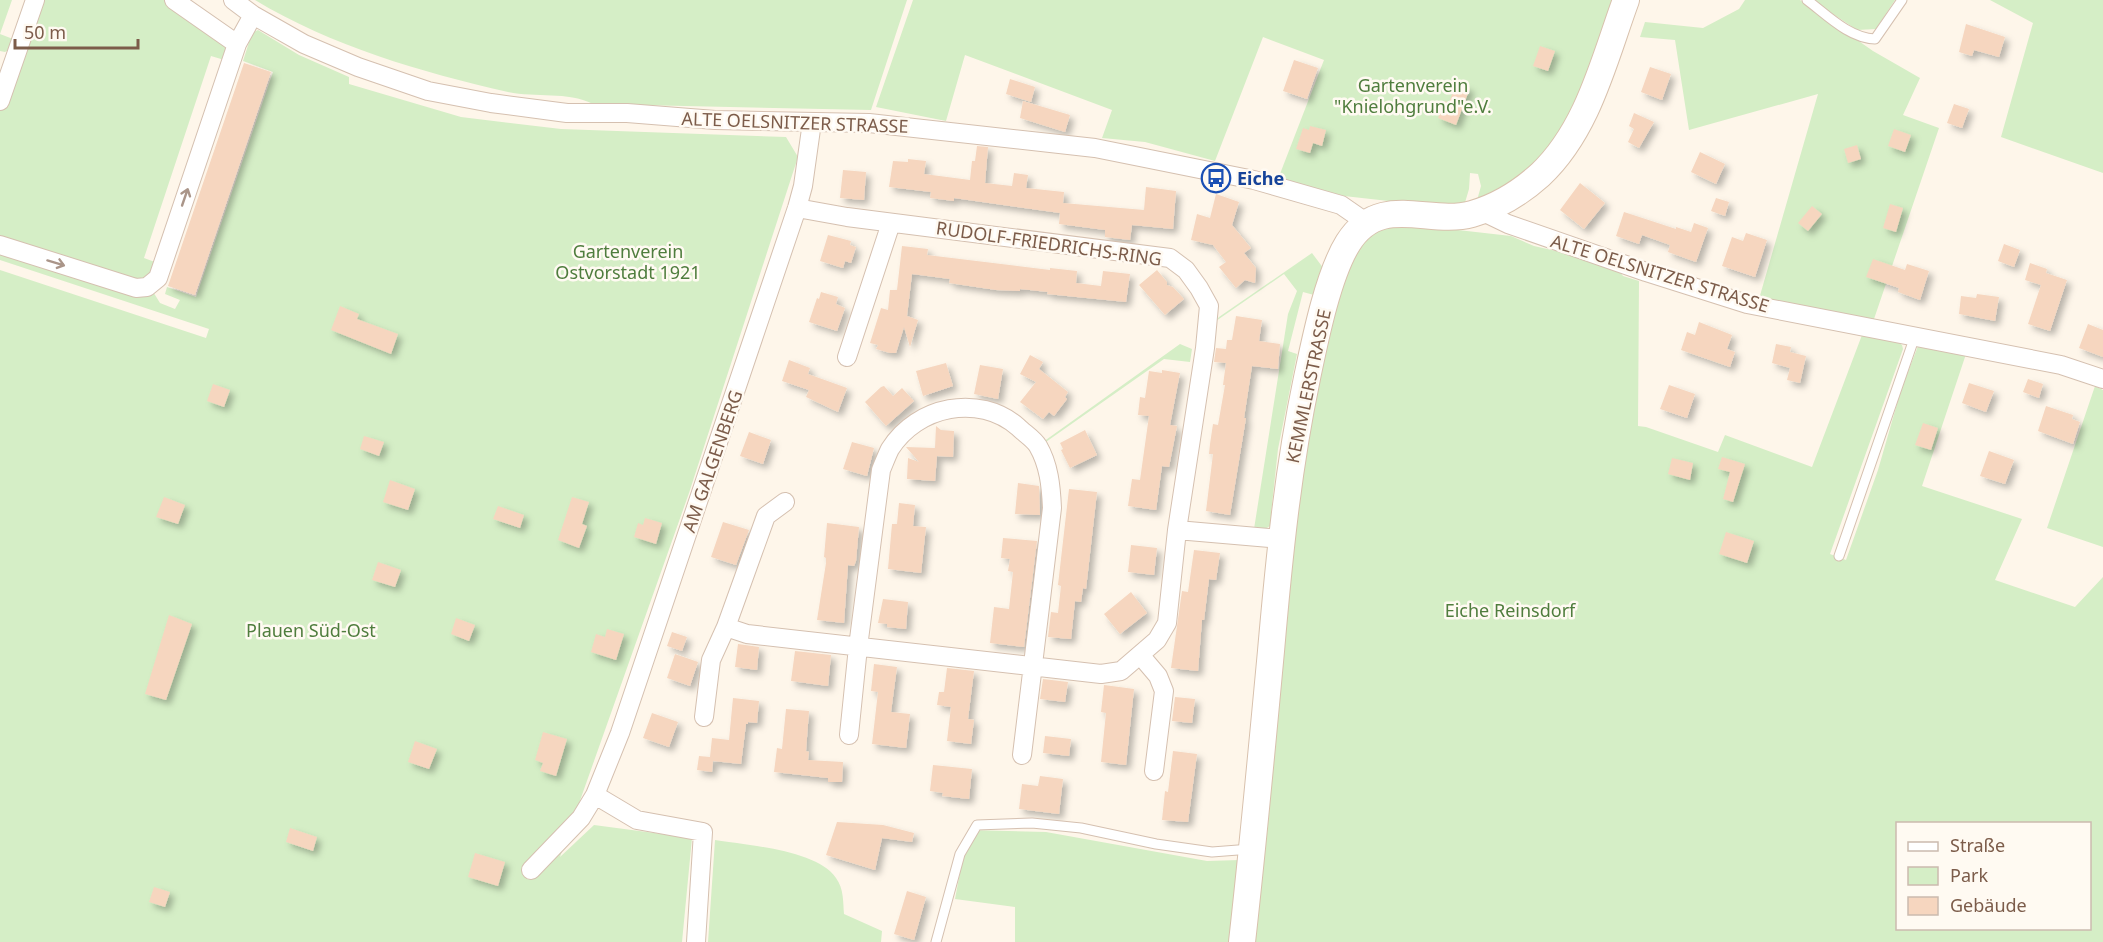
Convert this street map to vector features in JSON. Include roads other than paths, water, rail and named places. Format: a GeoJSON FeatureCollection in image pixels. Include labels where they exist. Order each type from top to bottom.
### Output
{"type":"FeatureCollection","features":[{"type":"Feature","properties":{"kind":"street"},"geometry":{"type":"LineString","coordinates":[[0,101],[35,0]]}},
{"type":"Feature","properties":{"kind":"street"},"geometry":{"type":"LineString","coordinates":[[174,0],[237,44]]}},
{"type":"Feature","properties":{"kind":"street","name":"ALTE OELSNITZER STRASSE"},"geometry":{"type":"LineString","coordinates":[[233,0],[253,15],[315,49],[358,67],[428,91],[491,103],[567,113],[627,113],[715,120],[910,127],[1095,148],[1254,180],[1341,205],[1366,223]]}},
{"type":"Feature","properties":{"kind":"street"},"geometry":{"type":"LineString","coordinates":[[1366,223],[1392,213],[1470,215],[1501,203],[1533,180],[1556,157],[1569,139],[1593,92],[1626,0]]}},
{"type":"Feature","properties":{"kind":"street"},"geometry":{"type":"LineString","coordinates":[[0,245],[136,288],[147,287],[158,278],[237,44],[253,15]]}},
{"type":"Feature","properties":{"kind":"street","name":"AM GALGENBERG"},"geometry":{"type":"LineString","coordinates":[[531,870],[581,818],[595,795],[620,733],[797,208],[803,186],[812,122]]}},
{"type":"Feature","properties":{"kind":"street","name":"RUDOLF-FRIEDRICHS-RING"},"geometry":{"type":"LineString","coordinates":[[726,627],[747,634],[1101,674],[1121,671],[1141,656],[1157,640],[1167,623],[1177,531],[1205,348],[1209,306],[1186,270],[1170,258],[891,223],[797,208]]}},
{"type":"Feature","properties":{"kind":"street","name":"ALTE OELSNITZER STRASSE"},"geometry":{"type":"LineString","coordinates":[[1481,211],[1508,224],[1747,304],[2061,365],[2103,379]]}},
{"type":"Feature","properties":{"kind":"street"},"geometry":{"type":"LineString","coordinates":[[846,357],[891,223]]}},
{"type":"Feature","properties":{"kind":"street","name":"KEMMLERSTRASSE"},"geometry":{"type":"LineString","coordinates":[[1242,942],[1253,848],[1281,539],[1294,438],[1327,298],[1348,243],[1366,223]]}},
{"type":"Feature","properties":{"kind":"street"},"geometry":{"type":"LineString","coordinates":[[849,735],[881,470],[891,448],[923,417],[946,409],[965,407],[989,411],[1010,421],[1037,444],[1051,478],[1052,508],[1023,755]]}},
{"type":"Feature","properties":{"kind":"street"},"geometry":{"type":"LineString","coordinates":[[704,717],[711,660],[726,627],[766,516],[785,502]]}},
{"type":"Feature","properties":{"kind":"street"},"geometry":{"type":"LineString","coordinates":[[1177,531],[1281,539]]}},
{"type":"Feature","properties":{"kind":"street"},"geometry":{"type":"LineString","coordinates":[[1141,656],[1158,676],[1164,691],[1154,771]]}},
{"type":"Feature","properties":{"kind":"street"},"geometry":{"type":"LineString","coordinates":[[595,795],[637,820],[703,832],[696,942]]}},
{"type":"Feature","properties":{"kind":"lane"},"geometry":{"type":"LineString","coordinates":[[1807,0],[1845,29],[1864,39],[1875,39],[1902,0]]}},
{"type":"Feature","properties":{"kind":"lane"},"geometry":{"type":"LineString","coordinates":[[1839,556],[1915,336]]}},
{"type":"Feature","properties":{"kind":"lane"},"geometry":{"type":"LineString","coordinates":[[936,942],[960,854],[977,825],[1032,823],[1071,827],[1212,852],[1253,848]]}},
{"type":"Feature","properties":{"kind":"place","name":"Eiche"},"geometry":{"type":"Point","coordinates":[1216,178]}},
{"type":"Feature","properties":{"kind":"park label","name":"Gartenverein \"Knielohgrund\"e.V."},"geometry":{"type":"Point","coordinates":[1413,95]}},
{"type":"Feature","properties":{"kind":"park label","name":"Gartenverein Ostvorstadt 1921"},"geometry":{"type":"Point","coordinates":[628,261]}},
{"type":"Feature","properties":{"kind":"park label","name":"Eiche Reinsdorf"},"geometry":{"type":"Point","coordinates":[1510,610]}},
{"type":"Feature","properties":{"kind":"park label","name":"Plauen Süd-Ost"},"geometry":{"type":"Point","coordinates":[311,630]}}]}
